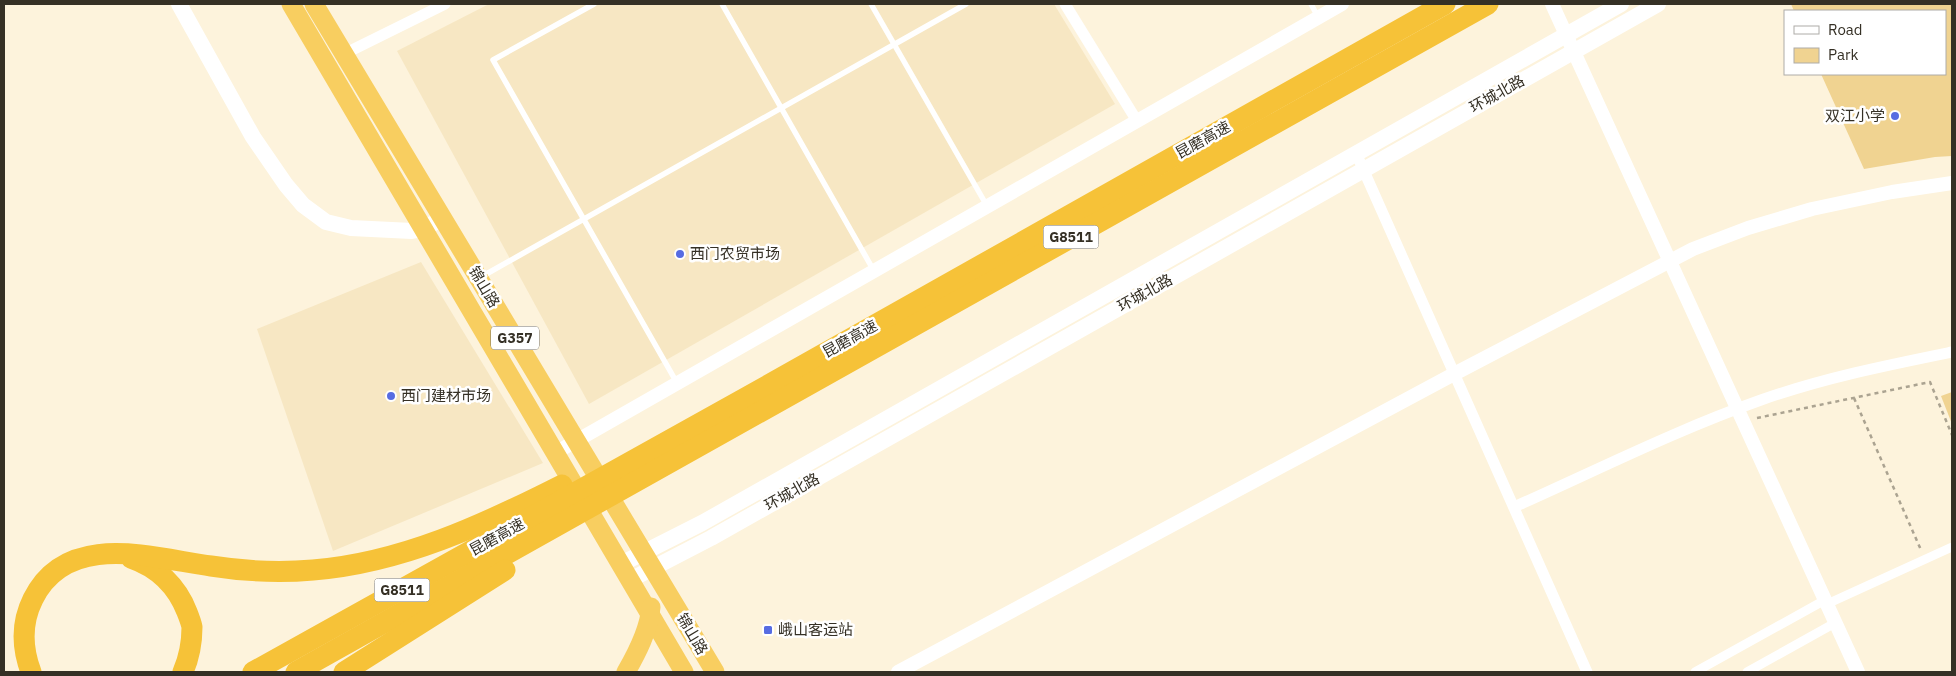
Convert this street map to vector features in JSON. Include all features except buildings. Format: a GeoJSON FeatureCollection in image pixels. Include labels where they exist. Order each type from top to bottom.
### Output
{"type":"FeatureCollection","features":[{"type":"Feature","properties":{"kind":"highway","name":"锦山路"},"geometry":{"type":"LineString","coordinates":[[291,4],[682,671]]}},
{"type":"Feature","properties":{"kind":"highway","name":"锦山路"},"geometry":{"type":"LineString","coordinates":[[314,4],[715,672]]}},
{"type":"Feature","properties":{"kind":"highway","name":"昆磨高速"},"geometry":{"type":"LineString","coordinates":[[296,672],[648,447],[740,401],[1445,4]]}},
{"type":"Feature","properties":{"kind":"highway","name":"昆磨高速"},"geometry":{"type":"LineString","coordinates":[[254,672],[551,509],[655,471],[1488,4]]}},
{"type":"Feature","properties":{"kind":"highway"},"geometry":{"type":"LineString","coordinates":[[31,672],[26,660],[23,634],[26,612],[39,586],[64,566],[92,555],[116,553],[146,554],[211,566],[255,570],[312,570],[398,555],[551,509]]}},
{"type":"Feature","properties":{"kind":"highway"},"geometry":{"type":"LineString","coordinates":[[344,672],[527,556],[551,509]]}},
{"type":"Feature","properties":{"kind":"highway"},"geometry":{"type":"LineString","coordinates":[[116,553],[145,563],[167,580],[182,600],[192,625],[190,656],[183,672]]}},
{"type":"Feature","properties":{"kind":"highway"},"geometry":{"type":"LineString","coordinates":[[626,672],[643,637],[650,614],[653,568]]}},
{"type":"Feature","properties":{"kind":"highway"},"geometry":{"type":"LineString","coordinates":[[682,671],[694,636]]}},
{"type":"Feature","properties":{"kind":"main road"},"geometry":{"type":"LineString","coordinates":[[179,4],[253,137],[286,185],[303,205],[326,222],[351,228],[412,231],[424,229],[442,218]]}},
{"type":"Feature","properties":{"kind":"main road","name":"环城北路"},"geometry":{"type":"LineString","coordinates":[[621,564],[702,523],[1621,4]]}},
{"type":"Feature","properties":{"kind":"main road","name":"环城北路"},"geometry":{"type":"LineString","coordinates":[[630,580],[720,533],[1658,4]]}},
{"type":"Feature","properties":{"kind":"street"},"geometry":{"type":"LineString","coordinates":[[344,54],[446,4]]}},
{"type":"Feature","properties":{"kind":"street"},"geometry":{"type":"LineString","coordinates":[[1066,4],[1137,121]]}},
{"type":"Feature","properties":{"kind":"street"},"geometry":{"type":"LineString","coordinates":[[555,453],[1342,4]]}},
{"type":"Feature","properties":{"kind":"street"},"geometry":{"type":"LineString","coordinates":[[1552,4],[1858,672]]}},
{"type":"Feature","properties":{"kind":"street"},"geometry":{"type":"LineString","coordinates":[[1356,153],[1587,672]]}},
{"type":"Feature","properties":{"kind":"street"},"geometry":{"type":"LineString","coordinates":[[898,672],[913,669],[1454,374],[1670,261],[1720,238],[1777,218],[1849,201],[1952,183]]}},
{"type":"Feature","properties":{"kind":"street"},"geometry":{"type":"LineString","coordinates":[[1514,507],[1740,415],[1761,400],[1824,381],[1952,352]]}},
{"type":"Feature","properties":{"kind":"street"},"geometry":{"type":"LineString","coordinates":[[1694,672],[1826,602],[1952,547]]}},
{"type":"Feature","properties":{"kind":"street"},"geometry":{"type":"LineString","coordinates":[[1747,672],[1835,623]]}},
{"type":"Feature","properties":{"kind":"lane"},"geometry":{"type":"LineString","coordinates":[[594,4],[493,60],[677,384]]}},
{"type":"Feature","properties":{"kind":"lane"},"geometry":{"type":"LineString","coordinates":[[722,4],[874,271]]}},
{"type":"Feature","properties":{"kind":"lane"},"geometry":{"type":"LineString","coordinates":[[871,4],[987,206]]}},
{"type":"Feature","properties":{"kind":"lane"},"geometry":{"type":"LineString","coordinates":[[479,278],[966,4]]}},
{"type":"Feature","properties":{"kind":"lane"},"geometry":{"type":"LineString","coordinates":[[1311,4],[1318,17]]}},
{"type":"Feature","properties":{"kind":"path"},"geometry":{"type":"LineString","coordinates":[[1740,415],[1854,398],[1930,382],[1952,435]]}},
{"type":"Feature","properties":{"kind":"path"},"geometry":{"type":"LineString","coordinates":[[1854,398],[1925,560]]}},
{"type":"Feature","properties":{"kind":"shaded area","name":"西门农贸市场"},"geometry":{"type":"Polygon","coordinates":[[[489,4],[1054,4],[1115,104],[589,404],[397,51],[489,4]]]}},
{"type":"Feature","properties":{"kind":"shaded area","name":"西门建材市场"},"geometry":{"type":"Polygon","coordinates":[[[421,262],[543,463],[333,551],[257,329],[421,262]]]}},
{"type":"Feature","properties":{"kind":"green space","name":"双江小学"},"geometry":{"type":"Polygon","coordinates":[[[1791,4],[1952,4],[1952,156],[1864,169],[1821,75],[1946,75],[1946,10],[1794,10],[1791,4]]]}},
{"type":"Feature","properties":{"kind":"green space"},"geometry":{"type":"Polygon","coordinates":[[[1952,392],[1952,424],[1941,396],[1952,392]]]}},
{"type":"Feature","properties":{"kind":"place","name":"双江小学"},"geometry":{"type":"Point","coordinates":[1895,116]}},
{"type":"Feature","properties":{"kind":"place","name":"西门农贸市场"},"geometry":{"type":"Point","coordinates":[680,254]}},
{"type":"Feature","properties":{"kind":"place","name":"西门建材市场"},"geometry":{"type":"Point","coordinates":[391,396]}},
{"type":"Feature","properties":{"kind":"place","name":"峨山客运站"},"geometry":{"type":"Point","coordinates":[768,630]}}]}
